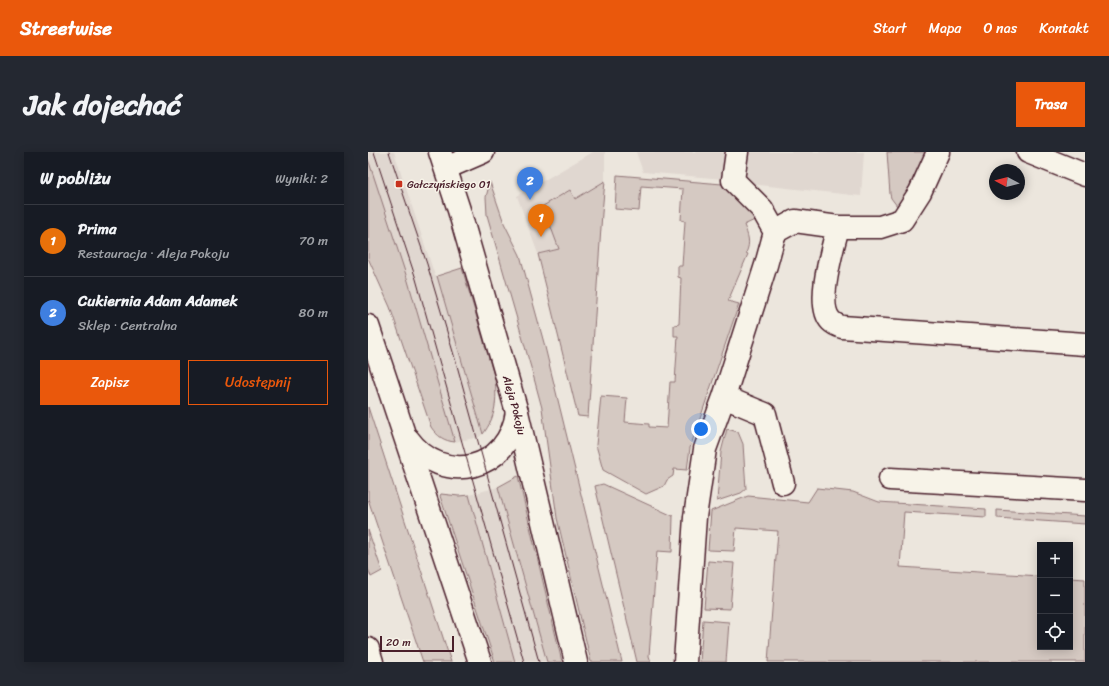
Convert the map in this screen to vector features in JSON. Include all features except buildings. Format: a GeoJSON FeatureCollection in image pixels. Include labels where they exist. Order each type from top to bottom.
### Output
{"type":"FeatureCollection","features":[{"type":"Feature","properties":{"kind":"main road"},"geometry":{"type":"LineString","coordinates":[[443,160],[483,152]]}},
{"type":"Feature","properties":{"kind":"main road"},"geometry":{"type":"LineString","coordinates":[[737,152],[733,180],[762,209],[775,232]]}},
{"type":"Feature","properties":{"kind":"main road"},"geometry":{"type":"LineString","coordinates":[[685,662],[695,517],[705,450],[724,397],[775,232],[796,221],[838,227],[880,228],[902,220],[920,192],[938,152]]}},
{"type":"Feature","properties":{"kind":"main road"},"geometry":{"type":"LineString","coordinates":[[1028,152],[1085,175]]}},
{"type":"Feature","properties":{"kind":"main road","name":"Aleja Pokoju"},"geometry":{"type":"LineString","coordinates":[[443,160],[462,217],[517,412],[576,662]]}},
{"type":"Feature","properties":{"kind":"main road"},"geometry":{"type":"LineString","coordinates":[[838,227],[825,280],[826,309],[831,321],[842,327],[1085,344]]}},
{"type":"Feature","properties":{"kind":"main road"},"geometry":{"type":"LineString","coordinates":[[368,326],[480,662]]}},
{"type":"Feature","properties":{"kind":"main road"},"geometry":{"type":"LineString","coordinates":[[724,397],[765,414],[783,483]]}},
{"type":"Feature","properties":{"kind":"main road"},"geometry":{"type":"LineString","coordinates":[[405,435],[420,452],[434,462],[455,468],[470,467],[490,459],[507,442],[512,432],[517,412]]}},
{"type":"Feature","properties":{"kind":"main road"},"geometry":{"type":"LineString","coordinates":[[890,479],[1085,490]]}},
{"type":"Feature","properties":{"kind":"main road"},"geometry":{"type":"LineString","coordinates":[[466,620],[468,662]]}},
{"type":"Feature","properties":{"kind":"main road"},"geometry":{"type":"LineString","coordinates":[[368,649],[372,662]]}},
{"type":"Feature","properties":{"kind":"shaded area"},"geometry":{"type":"Polygon","coordinates":[[[368,152],[394,152],[435,276],[437,276],[483,434],[479,437],[455,442],[368,163],[368,152]]]}},
{"type":"Feature","properties":{"kind":"shaded area"},"geometry":{"type":"Polygon","coordinates":[[[593,152],[605,152],[605,181],[575,199],[570,190],[559,249],[538,254],[517,196],[593,152]]]}},
{"type":"Feature","properties":{"kind":"shaded area"},"geometry":{"type":"Polygon","coordinates":[[[636,152],[864,152],[861,196],[731,182],[724,179],[643,172],[636,152]]]}},
{"type":"Feature","properties":{"kind":"shaded area"},"geometry":{"type":"Polygon","coordinates":[[[887,152],[926,152],[905,202],[897,206],[890,194],[887,152]]]}},
{"type":"Feature","properties":{"kind":"shaded area"},"geometry":{"type":"Polygon","coordinates":[[[368,159],[408,281],[455,442],[441,438],[431,427],[390,307],[368,258],[368,159]]]}},
{"type":"Feature","properties":{"kind":"shaded area"},"geometry":{"type":"Polygon","coordinates":[[[617,175],[722,184],[759,218],[744,225],[748,239],[746,253],[748,254],[728,301],[739,304],[690,448],[687,470],[674,469],[673,476],[667,480],[664,486],[646,494],[603,470],[596,445],[601,396],[627,398],[625,422],[649,424],[649,427],[667,428],[670,382],[675,382],[678,336],[674,336],[674,325],[679,324],[681,278],[678,277],[678,266],[682,266],[685,221],[681,220],[683,189],[641,186],[639,211],[615,209],[617,175]]]}},
{"type":"Feature","properties":{"kind":"shaded area"},"geometry":{"type":"Polygon","coordinates":[[[605,181],[588,417],[578,416],[538,254],[559,249],[543,206],[570,190],[575,199],[605,181]]]}},
{"type":"Feature","properties":{"kind":"shaded area"},"geometry":{"type":"Polygon","coordinates":[[[490,182],[504,223],[520,255],[544,343],[622,662],[591,662],[557,518],[542,408],[487,215],[486,197],[490,182]]]}},
{"type":"Feature","properties":{"kind":"shaded area"},"geometry":{"type":"Polygon","coordinates":[[[462,268],[495,379],[495,408],[491,421],[483,434],[437,276],[462,268]]]}},
{"type":"Feature","properties":{"kind":"shaded area"},"geometry":{"type":"Polygon","coordinates":[[[368,407],[451,662],[423,662],[368,499],[368,407]]]}},
{"type":"Feature","properties":{"kind":"shaded area"},"geometry":{"type":"Polygon","coordinates":[[[727,429],[738,432],[743,444],[746,489],[741,493],[717,501],[721,452],[727,429]]]}},
{"type":"Feature","properties":{"kind":"shaded area"},"geometry":{"type":"Polygon","coordinates":[[[518,476],[562,662],[547,662],[498,487],[518,476]]]}},
{"type":"Feature","properties":{"kind":"shaded area"},"geometry":{"type":"Polygon","coordinates":[[[603,484],[673,516],[672,552],[657,551],[649,656],[651,662],[637,662],[595,486],[603,484]]]}},
{"type":"Feature","properties":{"kind":"shaded area"},"geometry":{"type":"Polygon","coordinates":[[[498,487],[547,662],[515,662],[469,495],[498,487]]]}},
{"type":"Feature","properties":{"kind":"shaded area"},"geometry":{"type":"Polygon","coordinates":[[[817,488],[853,492],[879,502],[986,509],[986,517],[904,512],[900,567],[1037,576],[1037,650],[1073,650],[1073,578],[1085,579],[1085,662],[768,662],[778,531],[736,528],[734,551],[708,550],[711,511],[748,496],[808,502],[817,488]]]}},
{"type":"Feature","properties":{"kind":"shaded area"},"geometry":{"type":"Polygon","coordinates":[[[441,494],[459,496],[469,495],[515,662],[495,662],[440,496],[441,494]]]}},
{"type":"Feature","properties":{"kind":"shaded area"},"geometry":{"type":"Polygon","coordinates":[[[997,510],[1085,516],[1085,524],[997,518],[997,510]]]}},
{"type":"Feature","properties":{"kind":"shaded area"},"geometry":{"type":"Polygon","coordinates":[[[368,530],[382,571],[371,577],[368,568],[368,530]]]}},
{"type":"Feature","properties":{"kind":"shaded area"},"geometry":{"type":"Polygon","coordinates":[[[708,561],[734,563],[730,609],[704,608],[708,561]]]}},
{"type":"Feature","properties":{"kind":"shaded area"},"geometry":{"type":"Polygon","coordinates":[[[703,620],[729,622],[726,662],[700,662],[703,620]]]}},
{"type":"Feature","properties":{"kind":"tram line"},"geometry":{"type":"LineString","coordinates":[[374,152],[416,279],[524,662]]}},
{"type":"Feature","properties":{"kind":"tram line"},"geometry":{"type":"LineString","coordinates":[[389,152],[427,264],[456,362],[539,662]]}},
{"type":"Feature","properties":{"kind":"place","name":"Gałczyńskiego 01"},"geometry":{"type":"Point","coordinates":[399,184]}},
{"type":"Feature","properties":{"kind":"place","name":"Cukiernia Adam Adamek"},"geometry":{"type":"Point","coordinates":[530,200]}},
{"type":"Feature","properties":{"kind":"place","name":"Prima"},"geometry":{"type":"Point","coordinates":[541,237]}}]}
